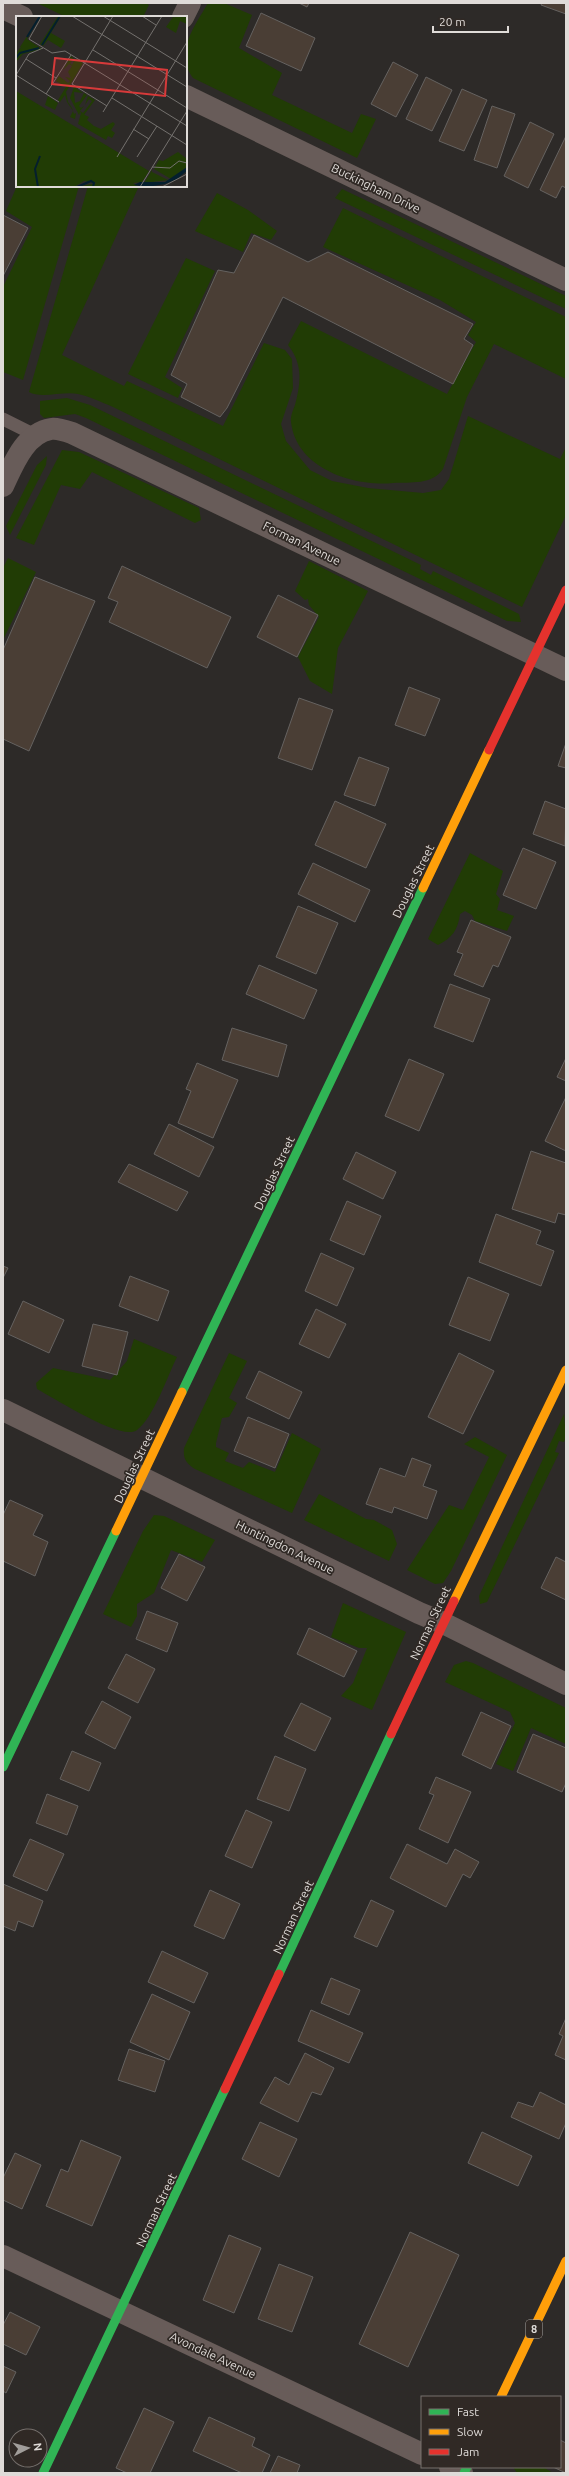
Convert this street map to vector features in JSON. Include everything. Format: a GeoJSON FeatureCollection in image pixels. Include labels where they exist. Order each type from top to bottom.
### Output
{"type":"FeatureCollection","features":[{"type":"Feature","properties":{"kind":"street"},"geometry":{"type":"LineString","coordinates":[[184,16],[190,3]]}},
{"type":"Feature","properties":{"kind":"street"},"geometry":{"type":"LineString","coordinates":[[3,8],[20,16]]}},
{"type":"Feature","properties":{"kind":"street","name":"Buckingham Drive"},"geometry":{"type":"LineString","coordinates":[[187,96],[566,280]]}},
{"type":"Feature","properties":{"kind":"street","name":"Forman Avenue"},"geometry":{"type":"LineString","coordinates":[[35,435],[52,429],[72,433],[566,670]]}},
{"type":"Feature","properties":{"kind":"street"},"geometry":{"type":"LineString","coordinates":[[3,486],[16,458],[35,435]]}},
{"type":"Feature","properties":{"kind":"street","name":"Douglas Street"},"geometry":{"type":"LineString","coordinates":[[3,1767],[566,590]]}},
{"type":"Feature","properties":{"kind":"street","name":"Norman Street"},"geometry":{"type":"LineString","coordinates":[[43,2473],[121,2312],[444,1623],[566,1370]]}},
{"type":"Feature","properties":{"kind":"street","name":"Huntingdon Avenue"},"geometry":{"type":"LineString","coordinates":[[3,1410],[419,1613],[444,1623],[566,1684]]}},
{"type":"Feature","properties":{"kind":"street","name":"Avondale Avenue"},"geometry":{"type":"LineString","coordinates":[[3,2256],[421,2454]]}},
{"type":"Feature","properties":{"kind":"street","name":"8"},"geometry":{"type":"LineString","coordinates":[[501,2396],[566,2261]]}},
{"type":"Feature","properties":{"kind":"street"},"geometry":{"type":"LineString","coordinates":[[452,2468],[463,2473]]}},
{"type":"Feature","properties":{"kind":"lane"},"geometry":{"type":"LineString","coordinates":[[3,420],[35,435]]}},
{"type":"Feature","properties":{"kind":"green space"},"geometry":{"type":"Polygon","coordinates":[[[37,3],[146,3],[149,5],[144,16],[64,16],[37,3]]]}},
{"type":"Feature","properties":{"kind":"green space"},"geometry":{"type":"Polygon","coordinates":[[[208,3],[224,3],[252,15],[239,48],[282,73],[272,95],[352,133],[361,114],[376,119],[357,158],[193,78],[187,64],[187,44],[208,3]]]}},
{"type":"Feature","properties":{"kind":"green space"},"geometry":{"type":"Polygon","coordinates":[[[17,187],[79,187],[23,380],[3,372],[3,287],[32,227],[6,211],[17,187]]]}},
{"type":"Feature","properties":{"kind":"green space"},"geometry":{"type":"Polygon","coordinates":[[[88,187],[139,187],[62,355],[124,386],[127,381],[223,426],[264,343],[285,350],[292,359],[293,388],[281,424],[286,441],[310,470],[332,481],[368,488],[423,493],[441,490],[449,479],[468,416],[560,459],[566,447],[566,515],[522,607],[113,407],[78,394],[66,393],[40,395],[29,392],[88,187]]]}},
{"type":"Feature","properties":{"kind":"green space"},"geometry":{"type":"Polygon","coordinates":[[[342,189],[566,296],[566,309],[335,198],[342,189]]]}},
{"type":"Feature","properties":{"kind":"green space"},"geometry":{"type":"Polygon","coordinates":[[[217,193],[248,210],[277,231],[271,240],[251,233],[243,252],[195,231],[217,193]]]}},
{"type":"Feature","properties":{"kind":"green space"},"geometry":{"type":"Polygon","coordinates":[[[343,208],[566,317],[566,379],[494,344],[467,397],[443,469],[433,478],[421,482],[377,483],[361,482],[344,478],[315,463],[303,452],[295,438],[291,418],[299,389],[299,374],[296,359],[288,345],[301,321],[447,394],[476,342],[468,335],[476,322],[440,300],[323,247],[343,208]]]}},
{"type":"Feature","properties":{"kind":"green space"},"geometry":{"type":"Polygon","coordinates":[[[186,258],[215,271],[165,377],[182,388],[178,398],[128,374],[186,258]]]}},
{"type":"Feature","properties":{"kind":"green space"},"geometry":{"type":"Polygon","coordinates":[[[67,398],[90,405],[421,565],[420,569],[431,575],[433,571],[519,614],[521,622],[507,621],[86,418],[75,414],[44,418],[40,414],[40,401],[67,398]]]}},
{"type":"Feature","properties":{"kind":"green space"},"geometry":{"type":"Polygon","coordinates":[[[62,450],[79,452],[199,508],[201,520],[195,523],[92,472],[80,489],[61,485],[34,545],[16,538],[62,450]]]}},
{"type":"Feature","properties":{"kind":"green space"},"geometry":{"type":"Polygon","coordinates":[[[47,456],[46,465],[10,535],[6,526],[37,465],[47,456]]]}},
{"type":"Feature","properties":{"kind":"green space"},"geometry":{"type":"Polygon","coordinates":[[[8,558],[36,572],[3,640],[3,568],[8,558]]]}},
{"type":"Feature","properties":{"kind":"green space"},"geometry":{"type":"Polygon","coordinates":[[[309,561],[368,591],[338,648],[332,694],[310,681],[298,657],[319,617],[309,605],[308,599],[305,600],[295,591],[309,561]]]}},
{"type":"Feature","properties":{"kind":"green space"},"geometry":{"type":"Polygon","coordinates":[[[470,853],[503,871],[496,894],[500,899],[497,910],[514,916],[507,931],[475,921],[472,915],[465,911],[460,914],[458,925],[454,933],[438,945],[428,939],[470,853]]]}},
{"type":"Feature","properties":{"kind":"green space"},"geometry":{"type":"Polygon","coordinates":[[[134,1339],[177,1357],[160,1396],[149,1416],[137,1430],[129,1432],[103,1425],[37,1389],[36,1383],[53,1368],[110,1380],[127,1361],[134,1339]]]}},
{"type":"Feature","properties":{"kind":"green space"},"geometry":{"type":"Polygon","coordinates":[[[229,1353],[247,1361],[229,1398],[237,1403],[229,1417],[222,1418],[216,1443],[216,1447],[229,1453],[225,1461],[243,1468],[249,1462],[275,1472],[292,1433],[321,1449],[292,1513],[195,1469],[187,1463],[185,1458],[184,1448],[229,1353]]]}},
{"type":"Feature","properties":{"kind":"green space"},"geometry":{"type":"Polygon","coordinates":[[[564,1414],[566,1437],[564,1442],[559,1441],[555,1452],[559,1453],[487,1602],[480,1604],[479,1596],[564,1414]]]}},
{"type":"Feature","properties":{"kind":"green space"},"geometry":{"type":"Polygon","coordinates":[[[475,1437],[507,1455],[451,1571],[443,1583],[435,1584],[407,1570],[449,1505],[463,1510],[489,1457],[464,1444],[475,1437]]]}},
{"type":"Feature","properties":{"kind":"green space"},"geometry":{"type":"Polygon","coordinates":[[[319,1494],[366,1519],[374,1520],[392,1530],[397,1544],[389,1561],[304,1520],[319,1494]]]}},
{"type":"Feature","properties":{"kind":"green space"},"geometry":{"type":"Polygon","coordinates":[[[154,1515],[164,1516],[215,1540],[202,1562],[171,1550],[154,1593],[137,1604],[137,1616],[131,1627],[103,1614],[143,1531],[154,1515]]]}},
{"type":"Feature","properties":{"kind":"green space"},"geometry":{"type":"Polygon","coordinates":[[[343,1603],[406,1632],[372,1710],[341,1696],[353,1683],[367,1648],[359,1648],[331,1637],[343,1603]]]}},
{"type":"Feature","properties":{"kind":"green space"},"geometry":{"type":"Polygon","coordinates":[[[466,1661],[566,1708],[566,1744],[531,1728],[513,1771],[496,1764],[515,1723],[510,1712],[445,1682],[454,1665],[466,1661]]]}},
{"type":"Feature","properties":{"kind":"green space"},"geometry":{"type":"Polygon","coordinates":[[[514,2468],[545,2468],[553,2473],[517,2473],[514,2468]]]}},
{"type":"Feature","properties":{"kind":"building"},"geometry":{"type":"Polygon","coordinates":[[[299,3],[309,3],[307,7],[299,3]]]}},
{"type":"Feature","properties":{"kind":"building"},"geometry":{"type":"Polygon","coordinates":[[[542,3],[566,3],[566,14],[541,5],[542,3]]]}},
{"type":"Feature","properties":{"kind":"building"},"geometry":{"type":"Polygon","coordinates":[[[261,13],[315,38],[301,71],[246,46],[261,13]]]}},
{"type":"Feature","properties":{"kind":"building"},"geometry":{"type":"Polygon","coordinates":[[[393,62],[418,75],[396,117],[371,104],[393,62]]]}},
{"type":"Feature","properties":{"kind":"building"},"geometry":{"type":"Polygon","coordinates":[[[426,77],[452,90],[432,131],[406,119],[426,77]]]}},
{"type":"Feature","properties":{"kind":"building"},"geometry":{"type":"Polygon","coordinates":[[[462,89],[487,100],[464,151],[439,141],[462,89]]]}},
{"type":"Feature","properties":{"kind":"building"},"geometry":{"type":"Polygon","coordinates":[[[492,106],[515,114],[497,168],[474,160],[492,106]]]}},
{"type":"Feature","properties":{"kind":"building"},"geometry":{"type":"Polygon","coordinates":[[[530,122],[554,134],[528,188],[504,176],[530,122]]]}},
{"type":"Feature","properties":{"kind":"building"},"geometry":{"type":"Polygon","coordinates":[[[566,136],[566,188],[562,186],[556,198],[540,190],[566,136]]]}},
{"type":"Feature","properties":{"kind":"building"},"geometry":{"type":"Polygon","coordinates":[[[3,215],[28,228],[3,276],[3,215]]]}},
{"type":"Feature","properties":{"kind":"building"},"geometry":{"type":"Polygon","coordinates":[[[254,235],[308,262],[328,252],[473,324],[464,339],[473,345],[453,384],[283,297],[227,408],[220,417],[181,397],[187,384],[171,375],[218,270],[234,273],[254,235]]]}},
{"type":"Feature","properties":{"kind":"building"},"geometry":{"type":"Polygon","coordinates":[[[122,566],[231,617],[207,668],[109,622],[118,602],[108,598],[122,566]]]}},
{"type":"Feature","properties":{"kind":"building"},"geometry":{"type":"Polygon","coordinates":[[[35,577],[95,601],[29,751],[3,739],[3,650],[35,577]]]}},
{"type":"Feature","properties":{"kind":"building"},"geometry":{"type":"Polygon","coordinates":[[[278,595],[318,615],[297,657],[257,637],[278,595]]]}},
{"type":"Feature","properties":{"kind":"building"},"geometry":{"type":"Polygon","coordinates":[[[409,687],[440,699],[425,736],[395,725],[409,687]]]}},
{"type":"Feature","properties":{"kind":"building"},"geometry":{"type":"Polygon","coordinates":[[[299,698],[333,710],[312,770],[278,758],[299,698]]]}},
{"type":"Feature","properties":{"kind":"building"},"geometry":{"type":"Polygon","coordinates":[[[566,743],[566,768],[558,766],[566,743]]]}},
{"type":"Feature","properties":{"kind":"building"},"geometry":{"type":"Polygon","coordinates":[[[359,757],[389,768],[375,806],[344,795],[359,757]]]}},
{"type":"Feature","properties":{"kind":"building"},"geometry":{"type":"Polygon","coordinates":[[[335,801],[386,824],[366,868],[315,845],[335,801]]]}},
{"type":"Feature","properties":{"kind":"building"},"geometry":{"type":"Polygon","coordinates":[[[545,801],[566,809],[565,846],[533,834],[545,801]]]}},
{"type":"Feature","properties":{"kind":"building"},"geometry":{"type":"Polygon","coordinates":[[[523,848],[556,862],[536,909],[503,895],[523,848]]]}},
{"type":"Feature","properties":{"kind":"building"},"geometry":{"type":"Polygon","coordinates":[[[313,863],[370,890],[355,922],[298,894],[313,863]]]}},
{"type":"Feature","properties":{"kind":"building"},"geometry":{"type":"Polygon","coordinates":[[[298,906],[338,923],[316,974],[276,957],[298,906]]]}},
{"type":"Feature","properties":{"kind":"building"},"geometry":{"type":"Polygon","coordinates":[[[471,920],[511,937],[498,967],[493,965],[483,987],[454,975],[463,954],[457,952],[471,920]]]}},
{"type":"Feature","properties":{"kind":"building"},"geometry":{"type":"Polygon","coordinates":[[[259,965],[317,990],[304,1019],[246,994],[259,965]]]}},
{"type":"Feature","properties":{"kind":"building"},"geometry":{"type":"Polygon","coordinates":[[[450,984],[490,999],[473,1042],[434,1027],[450,984]]]}},
{"type":"Feature","properties":{"kind":"building"},"geometry":{"type":"Polygon","coordinates":[[[232,1028],[287,1045],[278,1077],[222,1060],[232,1028]]]}},
{"type":"Feature","properties":{"kind":"building"},"geometry":{"type":"Polygon","coordinates":[[[566,1058],[566,1081],[557,1077],[566,1058]]]}},
{"type":"Feature","properties":{"kind":"building"},"geometry":{"type":"Polygon","coordinates":[[[409,1059],[444,1074],[419,1131],[385,1116],[409,1059]]]}},
{"type":"Feature","properties":{"kind":"building"},"geometry":{"type":"Polygon","coordinates":[[[197,1063],[238,1080],[213,1138],[178,1123],[191,1091],[186,1089],[197,1063]]]}},
{"type":"Feature","properties":{"kind":"building"},"geometry":{"type":"Polygon","coordinates":[[[566,1097],[566,1151],[545,1141],[566,1097]]]}},
{"type":"Feature","properties":{"kind":"building"},"geometry":{"type":"Polygon","coordinates":[[[169,1124],[214,1147],[199,1177],[154,1154],[169,1124]]]}},
{"type":"Feature","properties":{"kind":"building"},"geometry":{"type":"Polygon","coordinates":[[[531,1151],[566,1163],[566,1215],[558,1213],[555,1223],[512,1209],[531,1151]]]}},
{"type":"Feature","properties":{"kind":"building"},"geometry":{"type":"Polygon","coordinates":[[[356,1152],[396,1172],[383,1199],[343,1179],[356,1152]]]}},
{"type":"Feature","properties":{"kind":"building"},"geometry":{"type":"Polygon","coordinates":[[[129,1164],[188,1192],[177,1211],[118,1182],[129,1164]]]}},
{"type":"Feature","properties":{"kind":"building"},"geometry":{"type":"Polygon","coordinates":[[[347,1201],[381,1216],[364,1255],[330,1240],[347,1201]]]}},
{"type":"Feature","properties":{"kind":"building"},"geometry":{"type":"Polygon","coordinates":[[[496,1214],[541,1231],[536,1244],[554,1251],[541,1286],[479,1262],[496,1214]]]}},
{"type":"Feature","properties":{"kind":"building"},"geometry":{"type":"Polygon","coordinates":[[[321,1253],[354,1268],[337,1306],[305,1291],[321,1253]]]}},
{"type":"Feature","properties":{"kind":"building"},"geometry":{"type":"Polygon","coordinates":[[[3,1266],[8,1268],[3,1278],[3,1266]]]}},
{"type":"Feature","properties":{"kind":"building"},"geometry":{"type":"Polygon","coordinates":[[[130,1276],[169,1291],[158,1321],[119,1306],[130,1276]]]}},
{"type":"Feature","properties":{"kind":"building"},"geometry":{"type":"Polygon","coordinates":[[[468,1277],[509,1294],[490,1341],[449,1325],[468,1277]]]}},
{"type":"Feature","properties":{"kind":"building"},"geometry":{"type":"Polygon","coordinates":[[[23,1301],[64,1320],[49,1353],[8,1334],[23,1301]]]}},
{"type":"Feature","properties":{"kind":"building"},"geometry":{"type":"Polygon","coordinates":[[[316,1309],[346,1324],[329,1358],[299,1344],[316,1309]]]}},
{"type":"Feature","properties":{"kind":"building"},"geometry":{"type":"Polygon","coordinates":[[[93,1324],[128,1332],[117,1375],[82,1366],[93,1324]]]}},
{"type":"Feature","properties":{"kind":"building"},"geometry":{"type":"Polygon","coordinates":[[[459,1353],[494,1371],[463,1434],[428,1417],[459,1353]]]}},
{"type":"Feature","properties":{"kind":"building"},"geometry":{"type":"Polygon","coordinates":[[[259,1371],[302,1392],[289,1419],[246,1398],[259,1371]]]}},
{"type":"Feature","properties":{"kind":"building"},"geometry":{"type":"Polygon","coordinates":[[[248,1417],[289,1434],[275,1468],[234,1451],[248,1417]]]}},
{"type":"Feature","properties":{"kind":"building"},"geometry":{"type":"Polygon","coordinates":[[[412,1458],[431,1465],[423,1486],[437,1491],[427,1519],[394,1507],[392,1513],[366,1504],[380,1468],[405,1477],[412,1458]]]}},
{"type":"Feature","properties":{"kind":"building"},"geometry":{"type":"Polygon","coordinates":[[[10,1500],[43,1515],[33,1535],[48,1542],[35,1576],[3,1561],[3,1515],[10,1500]]]}},
{"type":"Feature","properties":{"kind":"building"},"geometry":{"type":"Polygon","coordinates":[[[179,1554],[205,1567],[187,1601],[161,1588],[179,1554]]]}},
{"type":"Feature","properties":{"kind":"building"},"geometry":{"type":"Polygon","coordinates":[[[556,1557],[566,1562],[566,1600],[541,1588],[556,1557]]]}},
{"type":"Feature","properties":{"kind":"building"},"geometry":{"type":"Polygon","coordinates":[[[147,1611],[178,1623],[167,1652],[136,1639],[147,1611]]]}},
{"type":"Feature","properties":{"kind":"building"},"geometry":{"type":"Polygon","coordinates":[[[309,1628],[357,1651],[344,1677],[297,1654],[309,1628]]]}},
{"type":"Feature","properties":{"kind":"building"},"geometry":{"type":"Polygon","coordinates":[[[126,1654],[155,1669],[138,1703],[108,1688],[126,1654]]]}},
{"type":"Feature","properties":{"kind":"building"},"geometry":{"type":"Polygon","coordinates":[[[102,1701],[131,1717],[115,1749],[85,1733],[102,1701]]]}},
{"type":"Feature","properties":{"kind":"building"},"geometry":{"type":"Polygon","coordinates":[[[301,1703],[331,1718],[315,1751],[284,1736],[301,1703]]]}},
{"type":"Feature","properties":{"kind":"building"},"geometry":{"type":"Polygon","coordinates":[[[481,1712],[511,1726],[491,1769],[462,1755],[481,1712]]]}},
{"type":"Feature","properties":{"kind":"building"},"geometry":{"type":"Polygon","coordinates":[[[533,1734],[566,1748],[566,1783],[562,1792],[517,1772],[533,1734]]]}},
{"type":"Feature","properties":{"kind":"building"},"geometry":{"type":"Polygon","coordinates":[[[72,1751],[101,1763],[89,1791],[60,1779],[72,1751]]]}},
{"type":"Feature","properties":{"kind":"building"},"geometry":{"type":"Polygon","coordinates":[[[275,1756],[306,1769],[289,1811],[257,1799],[275,1756]]]}},
{"type":"Feature","properties":{"kind":"building"},"geometry":{"type":"Polygon","coordinates":[[[436,1777],[471,1792],[448,1843],[419,1829],[434,1795],[429,1793],[436,1777]]]}},
{"type":"Feature","properties":{"kind":"building"},"geometry":{"type":"Polygon","coordinates":[[[47,1794],[78,1806],[67,1835],[36,1823],[47,1794]]]}},
{"type":"Feature","properties":{"kind":"building"},"geometry":{"type":"Polygon","coordinates":[[[246,1810],[272,1822],[252,1868],[225,1856],[246,1810]]]}},
{"type":"Feature","properties":{"kind":"building"},"geometry":{"type":"Polygon","coordinates":[[[30,1839],[64,1854],[47,1891],[13,1876],[30,1839]]]}},
{"type":"Feature","properties":{"kind":"building"},"geometry":{"type":"Polygon","coordinates":[[[407,1844],[447,1864],[455,1849],[479,1862],[470,1878],[463,1874],[446,1907],[390,1878],[407,1844]]]}},
{"type":"Feature","properties":{"kind":"building"},"geometry":{"type":"Polygon","coordinates":[[[3,1884],[43,1901],[33,1927],[18,1921],[15,1931],[3,1926],[3,1884]]]}},
{"type":"Feature","properties":{"kind":"building"},"geometry":{"type":"Polygon","coordinates":[[[210,1890],[240,1904],[224,1939],[194,1926],[210,1890]]]}},
{"type":"Feature","properties":{"kind":"building"},"geometry":{"type":"Polygon","coordinates":[[[371,1900],[394,1911],[377,1947],[354,1937],[371,1900]]]}},
{"type":"Feature","properties":{"kind":"building"},"geometry":{"type":"Polygon","coordinates":[[[162,1951],[208,1973],[194,2003],[148,1982],[162,1951]]]}},
{"type":"Feature","properties":{"kind":"building"},"geometry":{"type":"Polygon","coordinates":[[[331,1978],[360,1990],[349,2015],[321,2003],[331,1978]]]}},
{"type":"Feature","properties":{"kind":"building"},"geometry":{"type":"Polygon","coordinates":[[[152,1994],[190,2012],[169,2060],[130,2042],[152,1994]]]}},
{"type":"Feature","properties":{"kind":"building"},"geometry":{"type":"Polygon","coordinates":[[[311,2010],[363,2033],[349,2063],[298,2041],[311,2010]]]}},
{"type":"Feature","properties":{"kind":"building"},"geometry":{"type":"Polygon","coordinates":[[[566,2018],[566,2060],[555,2055],[563,2036],[559,2034],[566,2018]]]}},
{"type":"Feature","properties":{"kind":"building"},"geometry":{"type":"Polygon","coordinates":[[[129,2049],[165,2061],[155,2092],[118,2080],[129,2049]]]}},
{"type":"Feature","properties":{"kind":"building"},"geometry":{"type":"Polygon","coordinates":[[[305,2053],[334,2068],[321,2095],[312,2092],[298,2122],[260,2103],[275,2077],[289,2085],[305,2053]]]}},
{"type":"Feature","properties":{"kind":"building"},"geometry":{"type":"Polygon","coordinates":[[[540,2092],[566,2105],[566,2123],[559,2139],[511,2117],[518,2102],[533,2107],[540,2092]]]}},
{"type":"Feature","properties":{"kind":"building"},"geometry":{"type":"Polygon","coordinates":[[[260,2122],[297,2139],[279,2177],[242,2159],[260,2122]]]}},
{"type":"Feature","properties":{"kind":"building"},"geometry":{"type":"Polygon","coordinates":[[[482,2132],[532,2156],[518,2186],[468,2163],[482,2132]]]}},
{"type":"Feature","properties":{"kind":"building"},"geometry":{"type":"Polygon","coordinates":[[[81,2140],[121,2157],[92,2226],[46,2206],[61,2169],[68,2172],[81,2140]]]}},
{"type":"Feature","properties":{"kind":"building"},"geometry":{"type":"Polygon","coordinates":[[[15,2153],[41,2165],[22,2209],[3,2200],[3,2178],[15,2153]]]}},
{"type":"Feature","properties":{"kind":"building"},"geometry":{"type":"Polygon","coordinates":[[[410,2232],[459,2255],[408,2367],[359,2344],[410,2232]]]}},
{"type":"Feature","properties":{"kind":"building"},"geometry":{"type":"Polygon","coordinates":[[[229,2235],[261,2248],[234,2313],[203,2300],[229,2235]]]}},
{"type":"Feature","properties":{"kind":"building"},"geometry":{"type":"Polygon","coordinates":[[[279,2264],[313,2277],[292,2332],[258,2319],[279,2264]]]}},
{"type":"Feature","properties":{"kind":"building"},"geometry":{"type":"Polygon","coordinates":[[[10,2312],[40,2327],[26,2355],[3,2344],[3,2325],[10,2312]]]}},
{"type":"Feature","properties":{"kind":"building"},"geometry":{"type":"Polygon","coordinates":[[[3,2366],[16,2372],[6,2393],[3,2391],[3,2366]]]}},
{"type":"Feature","properties":{"kind":"building"},"geometry":{"type":"Polygon","coordinates":[[[144,2408],[174,2422],[150,2473],[127,2473],[116,2468],[144,2408]]]}},
{"type":"Feature","properties":{"kind":"building"},"geometry":{"type":"Polygon","coordinates":[[[209,2417],[255,2438],[252,2446],[270,2455],[262,2473],[242,2473],[193,2451],[209,2417]]]}},
{"type":"Feature","properties":{"kind":"building"},"geometry":{"type":"Polygon","coordinates":[[[561,2440],[566,2443],[566,2473],[555,2468],[561,2468],[561,2440]]]}},
{"type":"Feature","properties":{"kind":"building"},"geometry":{"type":"Polygon","coordinates":[[[278,2456],[300,2465],[297,2473],[270,2473],[278,2456]]]}},
{"type":"Feature","properties":{"kind":"traffic: fast"},"geometry":{"type":"LineString","coordinates":[[182,1392],[423,888]]}},
{"type":"Feature","properties":{"kind":"traffic: fast"},"geometry":{"type":"LineString","coordinates":[[3,1767],[116,1531]]}},
{"type":"Feature","properties":{"kind":"traffic: fast"},"geometry":{"type":"LineString","coordinates":[[279,1974],[391,1734]]}},
{"type":"Feature","properties":{"kind":"traffic: fast"},"geometry":{"type":"LineString","coordinates":[[43,2473],[225,2089]]}},
{"type":"Feature","properties":{"kind":"traffic: fast"},"geometry":{"type":"LineString","coordinates":[[464,2473],[466,2468]]}},
{"type":"Feature","properties":{"kind":"traffic: slow"},"geometry":{"type":"LineString","coordinates":[[423,888],[489,750]]}},
{"type":"Feature","properties":{"kind":"traffic: slow"},"geometry":{"type":"LineString","coordinates":[[454,1601],[566,1370]]}},
{"type":"Feature","properties":{"kind":"traffic: slow"},"geometry":{"type":"LineString","coordinates":[[116,1531],[182,1392]]}},
{"type":"Feature","properties":{"kind":"traffic: slow"},"geometry":{"type":"LineString","coordinates":[[501,2396],[566,2261]]}},
{"type":"Feature","properties":{"kind":"traffic: jam"},"geometry":{"type":"LineString","coordinates":[[489,750],[566,590]]}},
{"type":"Feature","properties":{"kind":"traffic: jam"},"geometry":{"type":"LineString","coordinates":[[391,1734],[454,1601]]}},
{"type":"Feature","properties":{"kind":"traffic: jam"},"geometry":{"type":"LineString","coordinates":[[225,2089],[279,1974]]}}]}
